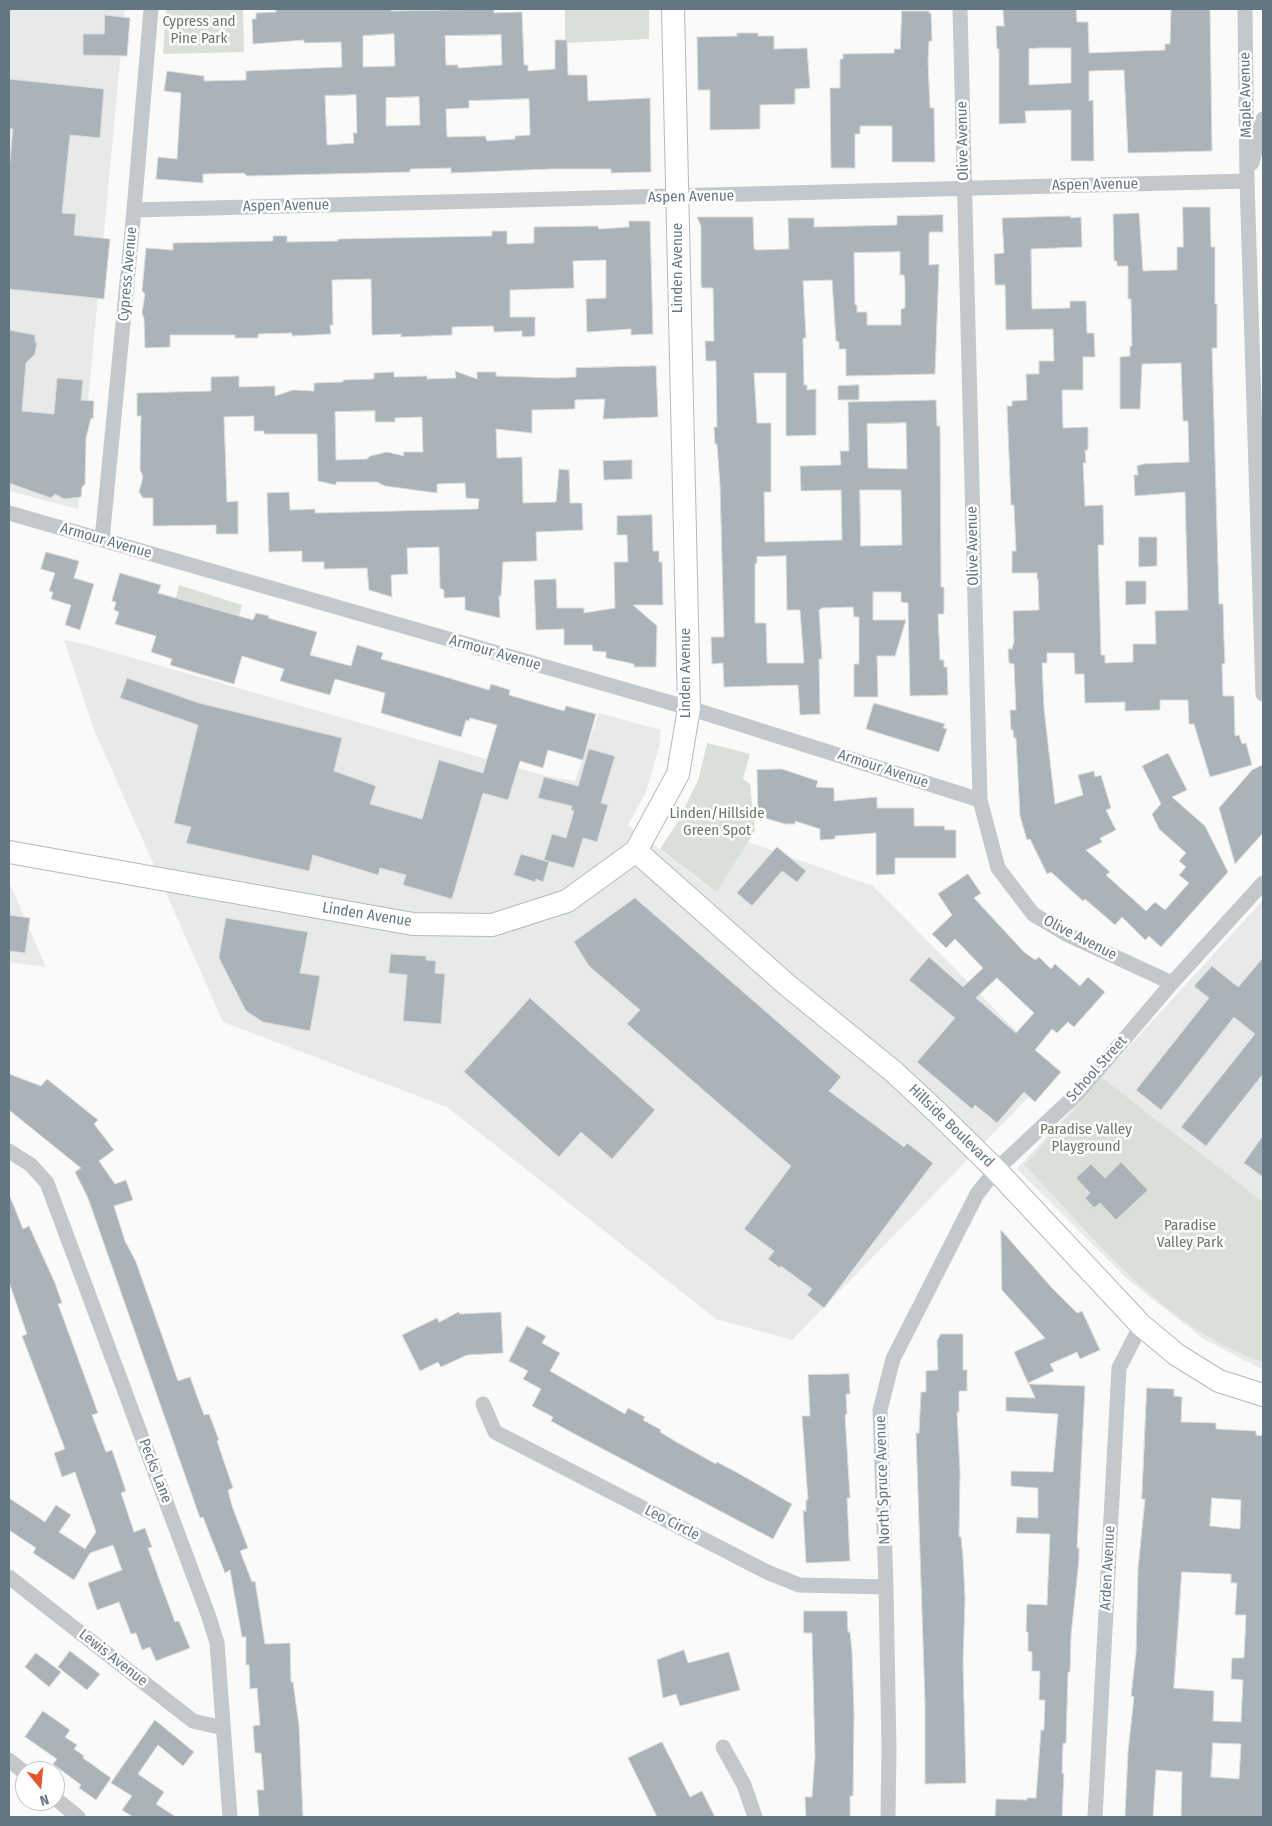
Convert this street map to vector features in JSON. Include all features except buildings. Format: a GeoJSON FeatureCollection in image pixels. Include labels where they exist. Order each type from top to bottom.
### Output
{"type":"FeatureCollection","features":[{"type":"Feature","properties":{"kind":"street","name":"Cypress Avenue"},"geometry":{"type":"LineString","coordinates":[[102,540],[134,210],[150,9]]}},
{"type":"Feature","properties":{"kind":"street","name":"Linden Avenue"},"geometry":{"type":"LineString","coordinates":[[9,852],[414,924],[492,925],[567,901],[636,851],[678,774],[689,708],[679,349],[678,197],[673,9]]}},
{"type":"Feature","properties":{"kind":"street","name":"Olive Avenue"},"geometry":{"type":"LineString","coordinates":[[960,9],[980,800],[998,868],[1033,914],[1068,935],[1172,983]]}},
{"type":"Feature","properties":{"kind":"street","name":"Maple Avenue"},"geometry":{"type":"LineString","coordinates":[[1244,9],[1247,181],[1263,694]]}},
{"type":"Feature","properties":{"kind":"street","name":"Maple Avenue"},"geometry":{"type":"LineString","coordinates":[[1247,181],[1263,119]]}},
{"type":"Feature","properties":{"kind":"street","name":"Aspen Avenue"},"geometry":{"type":"LineString","coordinates":[[134,210],[1247,181]]}},
{"type":"Feature","properties":{"kind":"street","name":"Armour Avenue"},"geometry":{"type":"LineString","coordinates":[[9,513],[689,708],[980,800]]}},
{"type":"Feature","properties":{"kind":"street","name":"Hillside Boulevard"},"geometry":{"type":"LineString","coordinates":[[636,851],[787,985],[894,1072],[996,1170],[1142,1325],[1177,1355],[1219,1381],[1263,1395]]}},
{"type":"Feature","properties":{"kind":"street","name":"School Street"},"geometry":{"type":"LineString","coordinates":[[996,1170],[1080,1091],[1172,983],[1263,883]]}},
{"type":"Feature","properties":{"kind":"street","name":"Pecks Lane"},"geometry":{"type":"LineString","coordinates":[[9,1151],[31,1165],[47,1183],[210,1617],[217,1643],[230,1817]]}},
{"type":"Feature","properties":{"kind":"street","name":"North Spruce Avenue"},"geometry":{"type":"LineString","coordinates":[[888,1817],[889,1749],[886,1587],[880,1410],[893,1359],[977,1194],[996,1170]]}},
{"type":"Feature","properties":{"kind":"street","name":"Arden Avenue"},"geometry":{"type":"LineString","coordinates":[[1095,1817],[1119,1368],[1142,1325]]}},
{"type":"Feature","properties":{"kind":"street","name":"Leo Circle"},"geometry":{"type":"LineString","coordinates":[[483,1404],[495,1432],[767,1572],[799,1585],[886,1587]]}},
{"type":"Feature","properties":{"kind":"street","name":"Lewis Avenue"},"geometry":{"type":"LineString","coordinates":[[9,1577],[193,1721],[223,1728]]}},
{"type":"Feature","properties":{"kind":"street"},"geometry":{"type":"LineString","coordinates":[[723,1747],[744,1785],[755,1817]]}},
{"type":"Feature","properties":{"kind":"street"},"geometry":{"type":"LineString","coordinates":[[65,1806],[78,1817]]}},
{"type":"Feature","properties":{"kind":"shaded area"},"geometry":{"type":"Polygon","coordinates":[[[9,9],[125,9],[78,509],[9,491],[9,9]]]}},
{"type":"Feature","properties":{"kind":"shaded area"},"geometry":{"type":"Polygon","coordinates":[[[64,640],[84,644],[546,776],[575,781],[599,713],[661,730],[659,747],[646,792],[628,825],[715,892],[748,842],[873,886],[1055,1070],[792,1340],[716,1319],[447,1107],[223,1022],[93,727],[64,640]]]}},
{"type":"Feature","properties":{"kind":"shaded area"},"geometry":{"type":"Polygon","coordinates":[[[9,882],[46,967],[9,962],[9,882]]]}},
{"type":"Feature","properties":{"kind":"shaded area"},"geometry":{"type":"Polygon","coordinates":[[[1263,900],[1263,1370],[1204,1339],[1127,1279],[1017,1169],[1263,900]]]}},
{"type":"Feature","properties":{"kind":"green space","name":"Cypress and Pine Park"},"geometry":{"type":"Polygon","coordinates":[[[166,9],[243,9],[244,52],[163,54],[166,9]]]}},
{"type":"Feature","properties":{"kind":"green space"},"geometry":{"type":"Polygon","coordinates":[[[565,9],[649,9],[649,39],[565,43],[565,9]]]}},
{"type":"Feature","properties":{"kind":"green space"},"geometry":{"type":"Polygon","coordinates":[[[179,585],[242,605],[239,616],[176,598],[179,585]]]}},
{"type":"Feature","properties":{"kind":"green space","name":"Linden/Hillside Green Spot"},"geometry":{"type":"Polygon","coordinates":[[[707,743],[750,754],[743,779],[750,784],[755,831],[716,892],[660,849],[677,823],[699,778],[707,743]]]}},
{"type":"Feature","properties":{"kind":"green space","name":"Paradise Valley Park"},"geometry":{"type":"Polygon","coordinates":[[[1102,1078],[1263,1202],[1263,1362],[1227,1347],[1194,1327],[1163,1304],[1105,1251],[1025,1165],[1102,1078]]]}},
{"type":"Feature","properties":{"kind":"park label","name":"Paradise Valley Playground"},"geometry":{"type":"Point","coordinates":[1086,1138]}}]}
